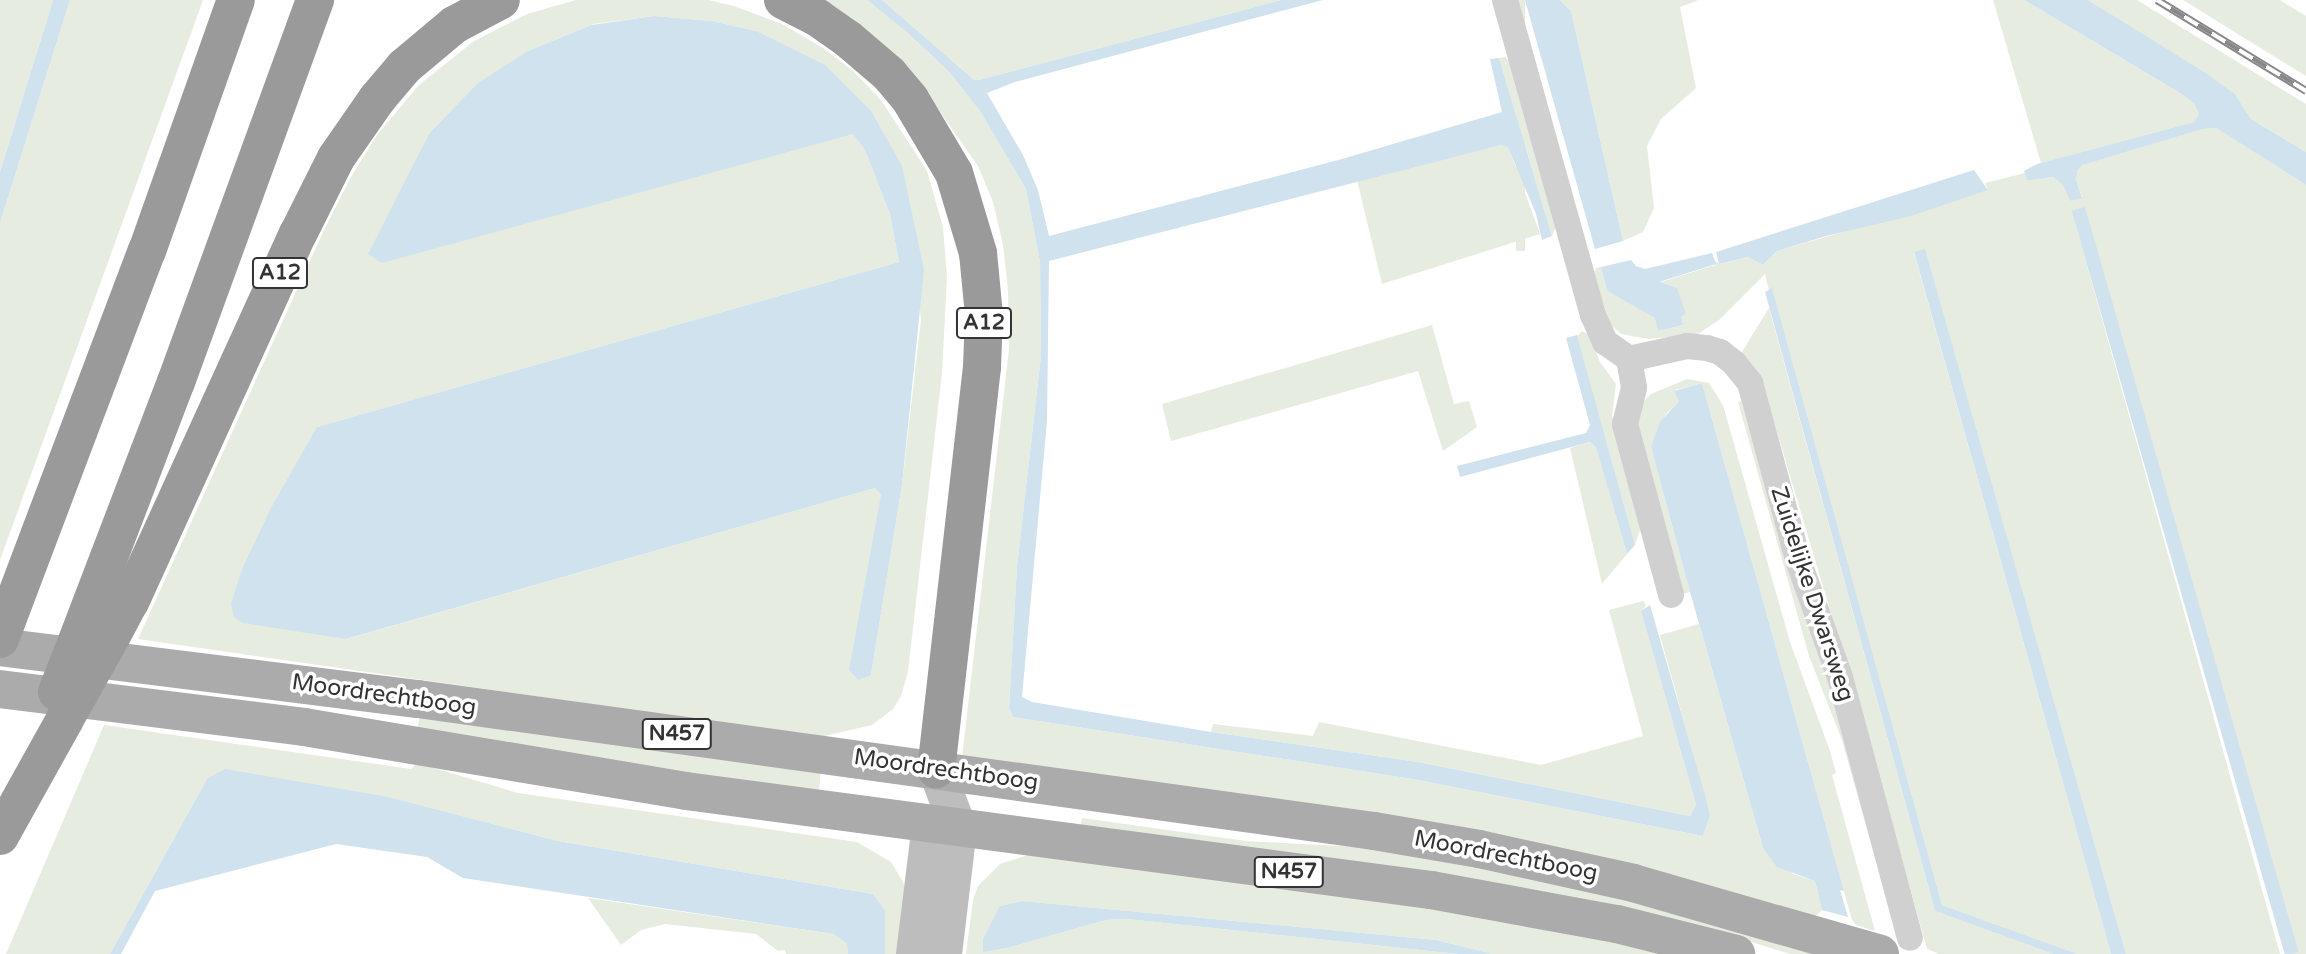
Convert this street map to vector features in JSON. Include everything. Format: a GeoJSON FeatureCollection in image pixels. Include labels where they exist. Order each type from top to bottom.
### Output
{"type":"FeatureCollection","features":[{"type":"Feature","properties":{"kind":"highway"},"geometry":{"type":"LineString","coordinates":[[2,637],[147,251],[236,0]]}},
{"type":"Feature","properties":{"kind":"highway","name":"A12"},"geometry":{"type":"LineString","coordinates":[[0,834],[95,635],[181,370],[315,0]]}},
{"type":"Feature","properties":{"kind":"highway","name":"A12"},"geometry":{"type":"LineString","coordinates":[[95,635],[130,602],[298,234],[336,158],[377,99],[404,67],[454,25],[501,0]]}},
{"type":"Feature","properties":{"kind":"highway","name":"A12"},"geometry":{"type":"LineString","coordinates":[[783,0],[818,18],[848,38],[889,74],[910,99],[954,173],[978,253],[984,315],[981,378],[936,769]]}},
{"type":"Feature","properties":{"kind":"main road","name":"Moordrechtboog"},"geometry":{"type":"LineString","coordinates":[[2,637],[199,671],[1327,823],[1479,849],[1895,946]]}},
{"type":"Feature","properties":{"kind":"main road","name":"Moordrechtboog"},"geometry":{"type":"LineString","coordinates":[[0,689],[293,726],[633,783],[1529,905],[1736,954]]}},
{"type":"Feature","properties":{"kind":"main road"},"geometry":{"type":"LineString","coordinates":[[936,769],[944,826]]}},
{"type":"Feature","properties":{"kind":"street"},"geometry":{"type":"LineString","coordinates":[[1505,0],[1593,315],[1605,342],[1629,359],[1634,388],[1625,424],[1671,595]]}},
{"type":"Feature","properties":{"kind":"street","name":"Zuidelijke Dwarsweg"},"geometry":{"type":"LineString","coordinates":[[1629,359],[1687,346],[1707,348],[1720,352],[1734,363],[1750,383],[1798,560],[1840,677],[1895,946]]}},
{"type":"Feature","properties":{"kind":"street"},"geometry":{"type":"LineString","coordinates":[[914,954],[944,826]]}},
{"type":"Feature","properties":{"kind":"street"},"geometry":{"type":"LineString","coordinates":[[943,954],[944,826]]}},
{"type":"Feature","properties":{"kind":"shaded area"},"geometry":{"type":"Polygon","coordinates":[[[0,0],[53,0],[0,172],[0,0]]]}},
{"type":"Feature","properties":{"kind":"shaded area"},"geometry":{"type":"Polygon","coordinates":[[[70,0],[203,0],[0,560],[0,223],[70,0]]]}},
{"type":"Feature","properties":{"kind":"shaded area"},"geometry":{"type":"Polygon","coordinates":[[[576,0],[708,0],[734,6],[782,24],[823,48],[852,70],[881,100],[927,171],[943,227],[947,277],[942,373],[908,672],[901,696],[893,709],[872,725],[820,737],[138,639],[325,228],[351,177],[377,135],[419,85],[474,41],[527,14],[576,0]],[[654,16],[593,24],[528,51],[429,134],[402,190],[853,133],[865,150],[890,214],[899,262],[317,427],[347,639],[875,488],[881,495],[871,675],[902,485],[921,320],[902,166],[756,31],[712,21],[654,16]]]}},
{"type":"Feature","properties":{"kind":"shaded area"},"geometry":{"type":"Polygon","coordinates":[[[807,0],[867,0],[909,34],[950,73],[980,111],[1026,189],[1040,262],[1041,355],[1017,567],[1009,708],[1013,717],[1413,779],[1703,836],[1710,816],[1660,635],[1699,624],[1763,848],[1793,874],[1815,881],[1822,910],[1815,917],[962,758],[1009,349],[1008,290],[1003,245],[993,202],[978,166],[936,106],[807,0]]]}},
{"type":"Feature","properties":{"kind":"shaded area"},"geometry":{"type":"Polygon","coordinates":[[[882,0],[1281,0],[979,80],[973,79],[882,0]]]}},
{"type":"Feature","properties":{"kind":"shaded area"},"geometry":{"type":"Polygon","coordinates":[[[1516,0],[1525,0],[1525,251],[1516,251],[1516,0]]]}},
{"type":"Feature","properties":{"kind":"shaded area"},"geometry":{"type":"Polygon","coordinates":[[[1560,0],[1699,0],[1680,7],[1696,88],[1661,119],[1647,146],[1654,208],[1643,232],[1623,241],[1571,11],[1560,0]]]}},
{"type":"Feature","properties":{"kind":"shaded area"},"geometry":{"type":"Polygon","coordinates":[[[1993,0],[2024,0],[2180,93],[2194,103],[2199,114],[2194,122],[2041,163],[1993,0]]]}},
{"type":"Feature","properties":{"kind":"shaded area"},"geometry":{"type":"Polygon","coordinates":[[[2088,0],[2137,0],[2306,104],[2306,152],[2251,119],[2235,94],[2088,0]]]}},
{"type":"Feature","properties":{"kind":"shaded area"},"geometry":{"type":"Polygon","coordinates":[[[2183,0],[2280,0],[2306,16],[2306,76],[2183,0]]]}},
{"type":"Feature","properties":{"kind":"shaded area"},"geometry":{"type":"Polygon","coordinates":[[[1505,57],[1510,62],[1557,224],[1552,236],[1499,58],[1505,57]]]}},
{"type":"Feature","properties":{"kind":"shaded area"},"geometry":{"type":"Polygon","coordinates":[[[2216,128],[2306,185],[2306,954],[2293,954],[2085,208],[2072,212],[2280,954],[2126,954],[1925,250],[1914,253],[2111,954],[2078,954],[1942,905],[1772,289],[1769,290],[1765,274],[1719,320],[1698,334],[1649,339],[1621,334],[1611,325],[1593,276],[1596,268],[1601,267],[1607,291],[1656,318],[1658,331],[1683,325],[1658,283],[1715,265],[1715,261],[1720,264],[1748,257],[1763,265],[1777,251],[1988,190],[1985,183],[2025,173],[2027,179],[2053,177],[2063,185],[2070,201],[2082,197],[2076,179],[2078,170],[2083,165],[2203,129],[2216,128]]]}},
{"type":"Feature","properties":{"kind":"shaded area"},"geometry":{"type":"Polygon","coordinates":[[[1501,145],[1508,146],[1540,234],[1382,284],[1357,180],[1501,145]]]}},
{"type":"Feature","properties":{"kind":"shaded area"},"geometry":{"type":"Polygon","coordinates":[[[1769,308],[1935,911],[2053,954],[1939,954],[1927,949],[1874,758],[1763,385],[1742,352],[1769,308]]]}},
{"type":"Feature","properties":{"kind":"shaded area"},"geometry":{"type":"Polygon","coordinates":[[[1432,325],[1454,404],[1469,401],[1477,427],[1443,451],[1418,371],[1171,441],[1162,404],[1432,325]]]}},
{"type":"Feature","properties":{"kind":"shaded area"},"geometry":{"type":"Polygon","coordinates":[[[1582,331],[1589,335],[1600,362],[1616,384],[1612,416],[1642,524],[1635,545],[1577,336],[1582,331]]]}},
{"type":"Feature","properties":{"kind":"shaded area"},"geometry":{"type":"Polygon","coordinates":[[[1687,379],[1709,383],[1723,405],[1790,642],[1830,751],[1836,773],[1832,775],[1875,931],[1856,925],[1852,920],[1702,383],[1675,390],[1679,401],[1666,414],[1651,447],[1690,592],[1680,595],[1639,444],[1638,417],[1644,401],[1651,394],[1687,379]]]}},
{"type":"Feature","properties":{"kind":"shaded area"},"geometry":{"type":"Polygon","coordinates":[[[1741,401],[1788,563],[1827,671],[1895,930],[1842,740],[1809,656],[1738,402],[1741,401]]]}},
{"type":"Feature","properties":{"kind":"shaded area"},"geometry":{"type":"Polygon","coordinates":[[[1590,442],[1596,446],[1627,554],[1602,584],[1570,448],[1590,442]]]}},
{"type":"Feature","properties":{"kind":"shaded area"},"geometry":{"type":"Polygon","coordinates":[[[1643,601],[1646,606],[1641,611],[1696,805],[1690,816],[1418,762],[1211,732],[1213,724],[1313,736],[1319,722],[1541,765],[1643,736],[1609,610],[1643,601]]]}},
{"type":"Feature","properties":{"kind":"shaded area"},"geometry":{"type":"Polygon","coordinates":[[[420,716],[821,768],[819,792],[616,765],[417,730],[420,716]]]}},
{"type":"Feature","properties":{"kind":"shaded area"},"geometry":{"type":"Polygon","coordinates":[[[104,725],[411,769],[417,763],[518,793],[857,842],[891,862],[903,882],[906,890],[905,954],[885,954],[885,910],[873,894],[558,841],[389,797],[207,779],[110,954],[6,954],[104,725]]]}},
{"type":"Feature","properties":{"kind":"shaded area"},"geometry":{"type":"Polygon","coordinates":[[[1082,818],[1246,841],[1393,849],[1575,884],[1830,954],[1790,954],[1732,936],[1080,828],[1082,818]]]}},
{"type":"Feature","properties":{"kind":"shaded area"},"geometry":{"type":"Polygon","coordinates":[[[1028,855],[1444,907],[1677,954],[1493,954],[1436,940],[1022,901],[1000,906],[1011,947],[1106,920],[1127,919],[1458,954],[966,954],[973,900],[978,886],[1000,864],[1028,855]]]}},
{"type":"Feature","properties":{"kind":"shaded area"},"geometry":{"type":"Polygon","coordinates":[[[588,898],[834,934],[847,944],[848,954],[786,954],[785,950],[778,951],[756,934],[665,924],[641,930],[621,945],[588,898]]]}},
{"type":"Feature","properties":{"kind":"water"},"geometry":{"type":"Polygon","coordinates":[[[53,0],[70,0],[0,223],[0,172],[53,0]]]}},
{"type":"Feature","properties":{"kind":"water"},"geometry":{"type":"Polygon","coordinates":[[[867,0],[882,0],[973,79],[979,80],[1281,0],[1323,0],[1015,82],[987,93],[1023,155],[1038,190],[1049,236],[1342,159],[1502,112],[1490,59],[1499,58],[1552,236],[1542,240],[1536,214],[1508,147],[1501,145],[1049,261],[1047,421],[1022,697],[1032,702],[1211,732],[1418,762],[1690,816],[1696,805],[1641,611],[1650,605],[1710,816],[1703,836],[1413,779],[1013,717],[1009,708],[1017,567],[1041,355],[1040,262],[1026,189],[980,111],[950,73],[909,34],[867,0]]]}},
{"type":"Feature","properties":{"kind":"water"},"geometry":{"type":"Polygon","coordinates":[[[1525,0],[1560,0],[1571,11],[1623,241],[1595,249],[1525,0]]]}},
{"type":"Feature","properties":{"kind":"water"},"geometry":{"type":"Polygon","coordinates":[[[2024,0],[2088,0],[2204,72],[2235,94],[2251,119],[2306,152],[2306,185],[2216,128],[2203,129],[2083,165],[2078,170],[2076,179],[2082,198],[2070,201],[2063,185],[2053,177],[2027,180],[2024,171],[2037,164],[2194,122],[2199,114],[2194,103],[2180,93],[2024,0]]]}},
{"type":"Feature","properties":{"kind":"water"},"geometry":{"type":"Polygon","coordinates":[[[654,16],[712,21],[756,31],[825,65],[871,111],[902,166],[924,270],[902,485],[871,675],[858,680],[849,670],[881,495],[875,488],[346,639],[243,623],[234,617],[231,604],[242,569],[272,506],[317,427],[899,262],[890,214],[865,150],[853,134],[382,263],[368,254],[429,134],[478,83],[528,51],[591,25],[654,16]]]}},
{"type":"Feature","properties":{"kind":"water"},"geometry":{"type":"Polygon","coordinates":[[[1974,170],[1988,190],[1911,216],[1826,236],[1777,251],[1763,265],[1748,257],[1719,264],[1716,252],[1974,170]]]}},
{"type":"Feature","properties":{"kind":"water"},"geometry":{"type":"Polygon","coordinates":[[[2085,207],[2299,952],[2285,954],[2072,211],[2085,207]]]}},
{"type":"Feature","properties":{"kind":"water"},"geometry":{"type":"Polygon","coordinates":[[[1925,249],[2126,954],[2111,954],[1914,252],[1925,249]]]}},
{"type":"Feature","properties":{"kind":"water"},"geometry":{"type":"Polygon","coordinates":[[[1712,253],[1716,264],[1659,282],[1677,288],[1686,314],[1681,317],[1683,325],[1658,331],[1655,318],[1607,291],[1601,267],[1631,260],[1636,266],[1645,269],[1712,253]]]}},
{"type":"Feature","properties":{"kind":"water"},"geometry":{"type":"Polygon","coordinates":[[[1772,288],[1942,905],[2078,954],[2053,954],[1935,911],[1765,292],[1772,288]]]}},
{"type":"Feature","properties":{"kind":"water"},"geometry":{"type":"Polygon","coordinates":[[[1577,335],[1635,545],[1627,554],[1596,447],[1590,442],[1460,477],[1457,466],[1586,433],[1590,425],[1566,338],[1577,335]]]}},
{"type":"Feature","properties":{"kind":"water"},"geometry":{"type":"Polygon","coordinates":[[[1702,383],[1844,891],[1840,890],[1848,917],[1822,910],[1815,881],[1777,867],[1763,848],[1690,592],[1651,447],[1660,422],[1679,401],[1674,391],[1702,383]]]}},
{"type":"Feature","properties":{"kind":"water"},"geometry":{"type":"Polygon","coordinates":[[[225,769],[389,797],[558,841],[873,894],[885,910],[885,954],[848,954],[847,944],[834,934],[463,878],[427,857],[336,844],[155,891],[121,954],[110,954],[207,779],[225,769]]]}},
{"type":"Feature","properties":{"kind":"water"},"geometry":{"type":"Polygon","coordinates":[[[1022,901],[1436,940],[1493,954],[1458,954],[1127,919],[1106,920],[1011,947],[983,952],[983,939],[1000,906],[1022,901]]]}},
{"type":"Feature","properties":{"kind":"railway"},"geometry":{"type":"LineString","coordinates":[[2157,0],[2306,91]]}}]}
